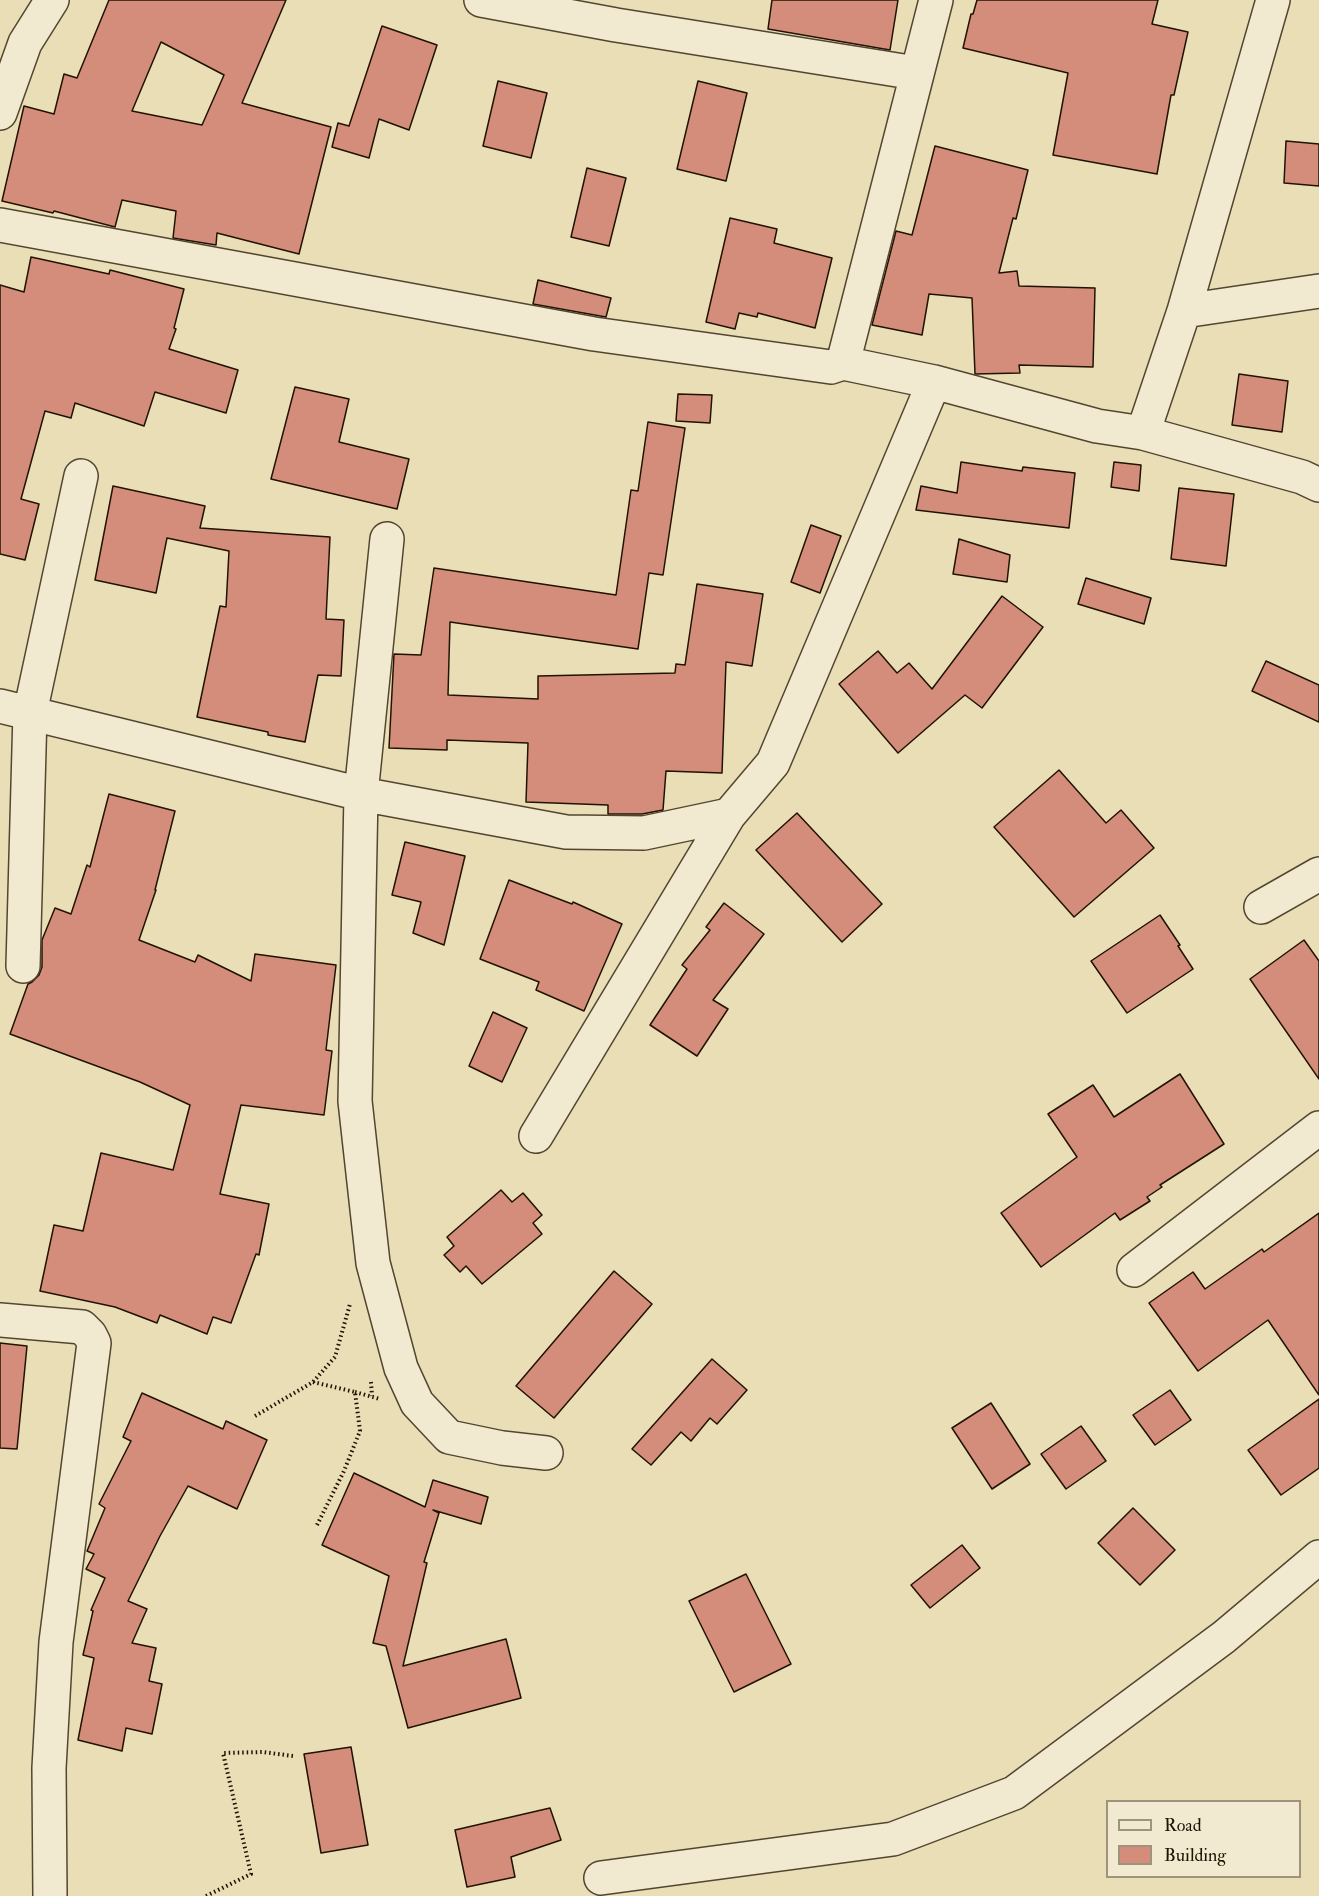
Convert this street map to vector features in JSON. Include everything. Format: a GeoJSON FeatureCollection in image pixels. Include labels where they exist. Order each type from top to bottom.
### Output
{"type":"FeatureCollection","features":[{"type":"Feature","properties":{"kind":"street"},"geometry":{"type":"LineString","coordinates":[[0,113],[25,43],[52,0]]}},
{"type":"Feature","properties":{"kind":"street"},"geometry":{"type":"LineString","coordinates":[[481,0],[618,13],[916,73]]}},
{"type":"Feature","properties":{"kind":"street"},"geometry":{"type":"LineString","coordinates":[[843,363],[936,0]]}},
{"type":"Feature","properties":{"kind":"street"},"geometry":{"type":"LineString","coordinates":[[1143,433],[1184,311],[1273,0]]}},
{"type":"Feature","properties":{"kind":"street"},"geometry":{"type":"LineString","coordinates":[[0,225],[594,334],[831,367],[843,363],[934,382],[1097,426],[1143,433],[1302,477],[1319,485]]}},
{"type":"Feature","properties":{"kind":"street"},"geometry":{"type":"LineString","coordinates":[[1184,311],[1319,291]]}},
{"type":"Feature","properties":{"kind":"street"},"geometry":{"type":"LineString","coordinates":[[536,1136],[729,815],[773,763],[934,382]]}},
{"type":"Feature","properties":{"kind":"street"},"geometry":{"type":"LineString","coordinates":[[23,966],[15,710],[81,476]]}},
{"type":"Feature","properties":{"kind":"street"},"geometry":{"type":"LineString","coordinates":[[387,539],[360,794],[355,1101],[373,1263],[400,1368],[417,1403],[449,1437],[502,1448],[546,1453]]}},
{"type":"Feature","properties":{"kind":"street"},"geometry":{"type":"LineString","coordinates":[[15,710],[360,794],[566,832],[644,833],[729,815]]}},
{"type":"Feature","properties":{"kind":"street"},"geometry":{"type":"LineString","coordinates":[[1262,907],[1319,873]]}},
{"type":"Feature","properties":{"kind":"street"},"geometry":{"type":"LineString","coordinates":[[1134,1270],[1319,1128]]}},
{"type":"Feature","properties":{"kind":"street"},"geometry":{"type":"LineString","coordinates":[[0,1320],[82,1327],[94,1343],[56,1642],[49,1768],[50,1896]]}},
{"type":"Feature","properties":{"kind":"street"},"geometry":{"type":"LineString","coordinates":[[601,1878],[893,1839],[1014,1793],[1224,1637],[1319,1557]]}},
{"type":"Feature","properties":{"kind":"path"},"geometry":{"type":"LineString","coordinates":[[255,1416],[313,1382],[335,1357],[358,1279],[373,1263]]}},
{"type":"Feature","properties":{"kind":"path"},"geometry":{"type":"LineString","coordinates":[[313,1382],[355,1392],[360,1431],[344,1471],[317,1525]]}},
{"type":"Feature","properties":{"kind":"path"},"geometry":{"type":"LineString","coordinates":[[206,1896],[251,1874],[223,1753],[263,1752],[293,1756]]}},
{"type":"Feature","properties":{"kind":"building"},"geometry":{"type":"Polygon","coordinates":[[[109,0],[286,0],[242,103],[331,127],[299,254],[217,233],[216,245],[173,238],[176,211],[122,200],[115,227],[54,211],[53,213],[2,201],[24,106],[54,114],[64,74],[77,78],[109,0]],[[161,42],[132,111],[202,125],[224,75],[161,42]]]}},
{"type":"Feature","properties":{"kind":"building"},"geometry":{"type":"Polygon","coordinates":[[[772,0],[898,0],[890,50],[768,29],[772,0]]]}},
{"type":"Feature","properties":{"kind":"building"},"geometry":{"type":"Polygon","coordinates":[[[977,0],[1158,0],[1152,24],[1188,32],[1174,95],[1171,95],[1157,174],[1053,155],[1068,73],[963,48],[971,14],[973,14],[977,0]]]}},
{"type":"Feature","properties":{"kind":"building"},"geometry":{"type":"Polygon","coordinates":[[[382,26],[437,45],[409,130],[379,119],[369,158],[332,147],[338,123],[349,126],[382,26]]]}},
{"type":"Feature","properties":{"kind":"building"},"geometry":{"type":"Polygon","coordinates":[[[498,81],[547,93],[531,158],[483,146],[498,81]]]}},
{"type":"Feature","properties":{"kind":"building"},"geometry":{"type":"Polygon","coordinates":[[[698,81],[747,93],[726,181],[677,169],[698,81]]]}},
{"type":"Feature","properties":{"kind":"building"},"geometry":{"type":"Polygon","coordinates":[[[1286,141],[1319,144],[1319,186],[1284,183],[1286,141]]]}},
{"type":"Feature","properties":{"kind":"building"},"geometry":{"type":"Polygon","coordinates":[[[935,146],[1028,170],[999,273],[1017,271],[1019,286],[1095,288],[1093,367],[1019,365],[1020,373],[975,374],[972,298],[929,294],[922,335],[872,325],[896,231],[912,235],[935,146]]]}},
{"type":"Feature","properties":{"kind":"building"},"geometry":{"type":"Polygon","coordinates":[[[587,168],[626,178],[609,246],[571,237],[587,168]]]}},
{"type":"Feature","properties":{"kind":"building"},"geometry":{"type":"Polygon","coordinates":[[[730,218],[777,229],[774,243],[832,258],[815,328],[758,313],[757,317],[739,313],[735,329],[706,322],[730,218]]]}},
{"type":"Feature","properties":{"kind":"building"},"geometry":{"type":"Polygon","coordinates":[[[31,257],[109,274],[110,270],[184,289],[174,328],[176,329],[169,349],[238,370],[226,413],[155,392],[144,426],[75,403],[71,418],[45,411],[21,499],[39,504],[25,560],[0,554],[0,285],[24,292],[31,257]]]}},
{"type":"Feature","properties":{"kind":"building"},"geometry":{"type":"Polygon","coordinates":[[[538,280],[611,298],[606,317],[533,304],[538,280]]]}},
{"type":"Feature","properties":{"kind":"building"},"geometry":{"type":"Polygon","coordinates":[[[1239,374],[1288,381],[1282,432],[1232,425],[1239,374]]]}},
{"type":"Feature","properties":{"kind":"building"},"geometry":{"type":"Polygon","coordinates":[[[295,387],[349,399],[339,442],[409,459],[397,509],[271,479],[295,387]]]}},
{"type":"Feature","properties":{"kind":"building"},"geometry":{"type":"Polygon","coordinates":[[[678,394],[712,395],[710,423],[676,421],[678,394]]]}},
{"type":"Feature","properties":{"kind":"building"},"geometry":{"type":"Polygon","coordinates":[[[648,422],[685,428],[663,575],[649,573],[638,649],[450,622],[448,695],[538,699],[538,676],[675,673],[676,664],[685,665],[697,584],[763,594],[752,666],[726,662],[722,773],[666,771],[663,810],[642,814],[608,814],[608,805],[526,802],[528,743],[447,740],[447,750],[389,748],[394,654],[421,655],[434,568],[616,595],[631,490],[638,491],[648,422]]]}},
{"type":"Feature","properties":{"kind":"building"},"geometry":{"type":"Polygon","coordinates":[[[961,462],[1022,471],[1023,467],[1075,473],[1069,528],[916,510],[921,486],[957,493],[961,462]]]}},
{"type":"Feature","properties":{"kind":"building"},"geometry":{"type":"Polygon","coordinates":[[[1114,462],[1141,465],[1139,491],[1111,487],[1114,462]]]}},
{"type":"Feature","properties":{"kind":"building"},"geometry":{"type":"Polygon","coordinates":[[[113,486],[205,506],[200,528],[330,537],[326,619],[344,620],[341,676],[318,675],[305,742],[197,717],[220,606],[226,607],[229,551],[167,538],[156,593],[95,580],[113,486]]]}},
{"type":"Feature","properties":{"kind":"building"},"geometry":{"type":"Polygon","coordinates":[[[1179,488],[1234,494],[1226,566],[1171,559],[1179,488]]]}},
{"type":"Feature","properties":{"kind":"building"},"geometry":{"type":"Polygon","coordinates":[[[811,525],[841,536],[820,593],[791,582],[811,525]]]}},
{"type":"Feature","properties":{"kind":"building"},"geometry":{"type":"Polygon","coordinates":[[[959,539],[1010,555],[1007,582],[953,574],[959,539]]]}},
{"type":"Feature","properties":{"kind":"building"},"geometry":{"type":"Polygon","coordinates":[[[1086,578],[1151,598],[1144,624],[1078,604],[1086,578]]]}},
{"type":"Feature","properties":{"kind":"building"},"geometry":{"type":"Polygon","coordinates":[[[1002,596],[1043,627],[982,708],[965,695],[898,753],[839,684],[878,651],[897,673],[909,663],[932,689],[1002,596]]]}},
{"type":"Feature","properties":{"kind":"building"},"geometry":{"type":"Polygon","coordinates":[[[1266,661],[1319,685],[1319,722],[1252,691],[1266,661]]]}},
{"type":"Feature","properties":{"kind":"building"},"geometry":{"type":"Polygon","coordinates":[[[1059,770],[1106,823],[1121,810],[1154,848],[1074,917],[994,827],[1059,770]]]}},
{"type":"Feature","properties":{"kind":"building"},"geometry":{"type":"Polygon","coordinates":[[[109,794],[175,811],[156,890],[139,940],[195,962],[198,955],[251,981],[255,954],[336,965],[326,1050],[332,1051],[324,1115],[241,1105],[220,1194],[269,1204],[259,1255],[256,1254],[231,1323],[213,1317],[207,1334],[160,1315],[157,1323],[115,1307],[40,1291],[54,1225],[83,1231],[101,1153],[173,1170],[190,1105],[140,1082],[10,1034],[28,984],[39,975],[42,967],[42,940],[55,908],[71,914],[87,865],[90,867],[109,794]]]}},
{"type":"Feature","properties":{"kind":"building"},"geometry":{"type":"Polygon","coordinates":[[[797,813],[882,904],[842,942],[756,850],[797,813]]]}},
{"type":"Feature","properties":{"kind":"building"},"geometry":{"type":"Polygon","coordinates":[[[405,842],[465,856],[444,945],[413,933],[421,902],[392,895],[405,842]]]}},
{"type":"Feature","properties":{"kind":"building"},"geometry":{"type":"Polygon","coordinates":[[[509,880],[572,904],[573,902],[622,924],[584,1011],[536,990],[539,982],[480,959],[509,880]]]}},
{"type":"Feature","properties":{"kind":"building"},"geometry":{"type":"Polygon","coordinates":[[[724,903],[764,934],[713,1000],[728,1009],[697,1056],[650,1025],[687,969],[682,965],[710,930],[706,927],[724,903]]]}},
{"type":"Feature","properties":{"kind":"building"},"geometry":{"type":"Polygon","coordinates":[[[1160,915],[1193,969],[1127,1013],[1091,961],[1160,915]]]}},
{"type":"Feature","properties":{"kind":"building"},"geometry":{"type":"Polygon","coordinates":[[[1304,940],[1319,961],[1319,1079],[1250,979],[1304,940]]]}},
{"type":"Feature","properties":{"kind":"building"},"geometry":{"type":"Polygon","coordinates":[[[493,1012],[527,1028],[502,1082],[469,1066],[493,1012]]]}},
{"type":"Feature","properties":{"kind":"building"},"geometry":{"type":"Polygon","coordinates":[[[1180,1074],[1224,1144],[1160,1185],[1162,1187],[1147,1197],[1150,1201],[1120,1220],[1115,1213],[1041,1267],[1001,1213],[1077,1157],[1048,1114],[1093,1085],[1114,1117],[1180,1074]]]}},
{"type":"Feature","properties":{"kind":"building"},"geometry":{"type":"Polygon","coordinates":[[[501,1190],[512,1202],[523,1193],[542,1215],[533,1223],[542,1234],[482,1284],[466,1266],[460,1272],[444,1255],[454,1246],[447,1237],[501,1190]]]}},
{"type":"Feature","properties":{"kind":"building"},"geometry":{"type":"Polygon","coordinates":[[[1319,1213],[1319,1395],[1268,1320],[1198,1371],[1149,1303],[1193,1272],[1205,1289],[1262,1249],[1264,1252],[1319,1213]]]}},
{"type":"Feature","properties":{"kind":"building"},"geometry":{"type":"Polygon","coordinates":[[[614,1271],[652,1304],[554,1418],[516,1386],[614,1271]]]}},
{"type":"Feature","properties":{"kind":"building"},"geometry":{"type":"Polygon","coordinates":[[[0,1343],[27,1346],[17,1449],[0,1448],[0,1343]]]}},
{"type":"Feature","properties":{"kind":"building"},"geometry":{"type":"Polygon","coordinates":[[[712,1359],[747,1390],[717,1424],[710,1418],[691,1441],[681,1432],[651,1465],[632,1449],[712,1359]]]}},
{"type":"Feature","properties":{"kind":"building"},"geometry":{"type":"Polygon","coordinates":[[[1170,1390],[1191,1420],[1155,1445],[1133,1415],[1170,1390]]]}},
{"type":"Feature","properties":{"kind":"building"},"geometry":{"type":"Polygon","coordinates":[[[142,1393],[223,1429],[226,1421],[267,1440],[237,1509],[188,1486],[128,1601],[147,1609],[132,1643],[156,1648],[149,1681],[162,1684],[152,1734],[126,1728],[122,1751],[78,1740],[94,1658],[83,1655],[93,1611],[91,1610],[105,1578],[86,1569],[94,1554],[87,1551],[105,1508],[99,1504],[131,1441],[123,1437],[142,1393]]]}},
{"type":"Feature","properties":{"kind":"building"},"geometry":{"type":"Polygon","coordinates":[[[1319,1399],[1319,1468],[1281,1495],[1248,1450],[1319,1399]]]}},
{"type":"Feature","properties":{"kind":"building"},"geometry":{"type":"Polygon","coordinates":[[[991,1403],[1030,1464],[992,1489],[952,1428],[991,1403]]]}},
{"type":"Feature","properties":{"kind":"building"},"geometry":{"type":"Polygon","coordinates":[[[1081,1426],[1106,1461],[1066,1489],[1041,1454],[1081,1426]]]}},
{"type":"Feature","properties":{"kind":"building"},"geometry":{"type":"Polygon","coordinates":[[[354,1473],[425,1507],[433,1480],[488,1497],[481,1524],[433,1510],[439,1513],[424,1562],[427,1563],[403,1666],[506,1639],[521,1698],[408,1728],[386,1646],[373,1643],[389,1576],[322,1545],[354,1473]]]}},
{"type":"Feature","properties":{"kind":"building"},"geometry":{"type":"Polygon","coordinates":[[[1133,1508],[1175,1550],[1140,1585],[1098,1543],[1133,1508]]]}},
{"type":"Feature","properties":{"kind":"building"},"geometry":{"type":"Polygon","coordinates":[[[962,1545],[980,1568],[930,1608],[911,1585],[962,1545]]]}},
{"type":"Feature","properties":{"kind":"building"},"geometry":{"type":"Polygon","coordinates":[[[746,1574],[791,1664],[734,1692],[689,1601],[746,1574]]]}},
{"type":"Feature","properties":{"kind":"building"},"geometry":{"type":"Polygon","coordinates":[[[351,1747],[368,1845],[321,1853],[304,1754],[351,1747]]]}},
{"type":"Feature","properties":{"kind":"building"},"geometry":{"type":"Polygon","coordinates":[[[550,1808],[561,1840],[511,1857],[515,1877],[467,1887],[455,1830],[550,1808]]]}}]}
